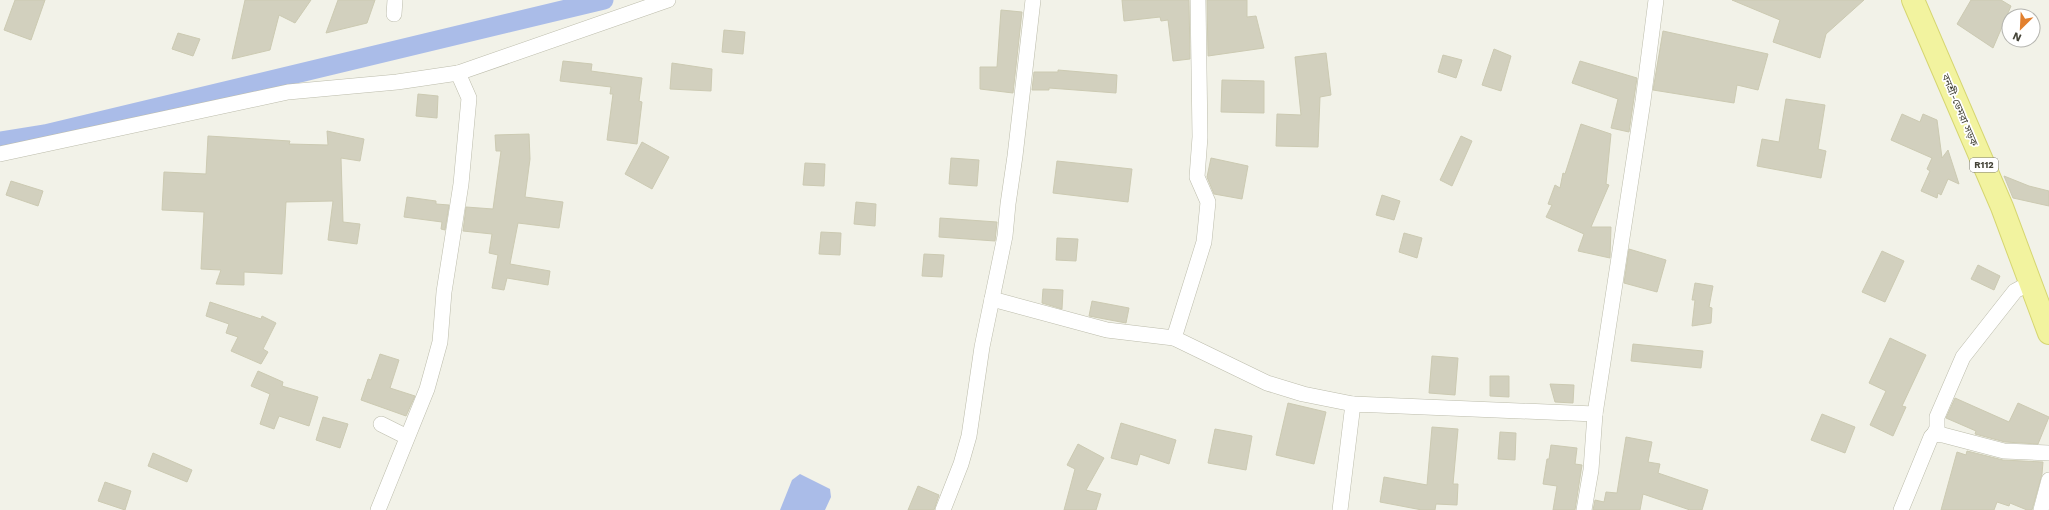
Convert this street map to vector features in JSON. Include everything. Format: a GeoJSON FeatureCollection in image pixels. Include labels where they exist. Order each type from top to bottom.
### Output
{"type":"FeatureCollection","features":[{"type":"Feature","properties":{"kind":"main road","name":"বনশ্রী-ডেমরা সড়ক"},"geometry":{"type":"LineString","coordinates":[[1913,0],[2002,207],[2049,333]]}},
{"type":"Feature","properties":{"kind":"street"},"geometry":{"type":"LineString","coordinates":[[0,154],[288,92],[397,82],[458,73],[668,0]]}},
{"type":"Feature","properties":{"kind":"street"},"geometry":{"type":"LineString","coordinates":[[943,510],[961,464],[969,436],[982,347],[1005,236],[1033,0]]}},
{"type":"Feature","properties":{"kind":"street"},"geometry":{"type":"LineString","coordinates":[[1174,338],[1204,242],[1208,202],[1197,177],[1200,138],[1198,0]]}},
{"type":"Feature","properties":{"kind":"street"},"geometry":{"type":"LineString","coordinates":[[1584,510],[1591,470],[1595,414],[1643,101],[1656,0]]}},
{"type":"Feature","properties":{"kind":"street"},"geometry":{"type":"LineString","coordinates":[[378,510],[427,389],[440,342],[444,292],[461,184],[469,98],[458,73]]}},
{"type":"Feature","properties":{"kind":"street"},"geometry":{"type":"LineString","coordinates":[[1901,510],[1931,437],[1937,428],[1937,417],[1963,357],[2015,291],[2030,283]]}},
{"type":"Feature","properties":{"kind":"street"},"geometry":{"type":"LineString","coordinates":[[992,299],[1107,330],[1174,338],[1267,383],[1303,394],[1353,404],[1595,414]]}},
{"type":"Feature","properties":{"kind":"street"},"geometry":{"type":"LineString","coordinates":[[1340,510],[1353,404]]}},
{"type":"Feature","properties":{"kind":"street"},"geometry":{"type":"LineString","coordinates":[[381,424],[407,437]]}},
{"type":"Feature","properties":{"kind":"street"},"geometry":{"type":"LineString","coordinates":[[1934,434],[2004,451],[2049,453]]}},
{"type":"Feature","properties":{"kind":"street"},"geometry":{"type":"LineString","coordinates":[[2041,510],[2049,480]]}},
{"type":"Feature","properties":{"kind":"water"},"geometry":{"type":"Polygon","coordinates":[[[800,474],[830,489],[831,497],[825,510],[780,510],[792,480],[800,474]]]}},
{"type":"Feature","properties":{"kind":"building"},"geometry":{"type":"Polygon","coordinates":[[[15,0],[45,0],[31,40],[4,30],[15,0]]]}},
{"type":"Feature","properties":{"kind":"building"},"geometry":{"type":"Polygon","coordinates":[[[245,0],[311,0],[295,23],[279,15],[270,50],[232,59],[245,0]]]}},
{"type":"Feature","properties":{"kind":"building"},"geometry":{"type":"Polygon","coordinates":[[[338,0],[375,0],[367,23],[326,33],[338,0]]]}},
{"type":"Feature","properties":{"kind":"building"},"geometry":{"type":"Polygon","coordinates":[[[1122,0],[1189,0],[1190,59],[1173,61],[1168,20],[1161,21],[1160,17],[1124,21],[1122,0]]]}},
{"type":"Feature","properties":{"kind":"building"},"geometry":{"type":"Polygon","coordinates":[[[1207,0],[1247,0],[1247,17],[1256,16],[1264,48],[1208,56],[1207,0]]]}},
{"type":"Feature","properties":{"kind":"building"},"geometry":{"type":"Polygon","coordinates":[[[1732,0],[1864,0],[1826,34],[1820,58],[1773,42],[1780,20],[1732,0]]]}},
{"type":"Feature","properties":{"kind":"building"},"geometry":{"type":"Polygon","coordinates":[[[1971,0],[2001,0],[2011,6],[2010,8],[2001,8],[2001,29],[1993,48],[1957,24],[1971,0]]]}},
{"type":"Feature","properties":{"kind":"building"},"geometry":{"type":"Polygon","coordinates":[[[1001,10],[1022,12],[1013,93],[980,89],[980,67],[997,67],[1001,10]]]}},
{"type":"Feature","properties":{"kind":"building"},"geometry":{"type":"Polygon","coordinates":[[[724,30],[745,32],[743,54],[722,52],[724,30]]]}},
{"type":"Feature","properties":{"kind":"building"},"geometry":{"type":"Polygon","coordinates":[[[1663,31],[1768,54],[1758,90],[1737,85],[1734,103],[1653,90],[1663,31]]]}},
{"type":"Feature","properties":{"kind":"building"},"geometry":{"type":"Polygon","coordinates":[[[178,33],[200,39],[193,56],[172,49],[178,33]]]}},
{"type":"Feature","properties":{"kind":"building"},"geometry":{"type":"Polygon","coordinates":[[[1494,49],[1511,56],[1501,91],[1482,85],[1494,49]]]}},
{"type":"Feature","properties":{"kind":"building"},"geometry":{"type":"Polygon","coordinates":[[[1326,53],[1331,95],[1320,97],[1318,147],[1276,146],[1277,114],[1301,115],[1295,57],[1326,53]]]}},
{"type":"Feature","properties":{"kind":"building"},"geometry":{"type":"Polygon","coordinates":[[[1443,55],[1462,60],[1456,78],[1438,72],[1443,55]]]}},
{"type":"Feature","properties":{"kind":"building"},"geometry":{"type":"Polygon","coordinates":[[[563,61],[592,64],[591,71],[642,78],[639,101],[642,102],[637,144],[607,140],[613,94],[610,94],[611,87],[560,81],[563,61]]]}},
{"type":"Feature","properties":{"kind":"building"},"geometry":{"type":"Polygon","coordinates":[[[1580,61],[1637,78],[1629,132],[1611,128],[1618,99],[1572,83],[1580,61]]]}},
{"type":"Feature","properties":{"kind":"building"},"geometry":{"type":"Polygon","coordinates":[[[672,63],[712,69],[711,91],[670,89],[672,63]]]}},
{"type":"Feature","properties":{"kind":"building"},"geometry":{"type":"Polygon","coordinates":[[[1058,70],[1117,75],[1116,93],[1049,88],[1049,90],[1032,90],[1034,72],[1058,72],[1058,70]]]}},
{"type":"Feature","properties":{"kind":"building"},"geometry":{"type":"Polygon","coordinates":[[[1222,80],[1264,81],[1264,113],[1221,112],[1222,80]]]}},
{"type":"Feature","properties":{"kind":"building"},"geometry":{"type":"Polygon","coordinates":[[[418,94],[438,96],[437,118],[416,116],[418,94]]]}},
{"type":"Feature","properties":{"kind":"building"},"geometry":{"type":"Polygon","coordinates":[[[1786,99],[1825,105],[1818,149],[1826,151],[1821,178],[1757,166],[1762,139],[1779,142],[1786,99]]]}},
{"type":"Feature","properties":{"kind":"building"},"geometry":{"type":"Polygon","coordinates":[[[1902,114],[1920,122],[1923,114],[1937,120],[1942,158],[1948,150],[1959,184],[1948,179],[1941,195],[1938,193],[1937,198],[1921,191],[1930,171],[1927,169],[1932,158],[1891,140],[1902,114]]]}},
{"type":"Feature","properties":{"kind":"building"},"geometry":{"type":"Polygon","coordinates":[[[1581,124],[1611,134],[1606,184],[1609,185],[1591,227],[1611,227],[1610,258],[1578,251],[1584,234],[1546,217],[1552,205],[1548,204],[1555,185],[1560,188],[1563,173],[1565,174],[1581,124]]]}},
{"type":"Feature","properties":{"kind":"building"},"geometry":{"type":"Polygon","coordinates":[[[327,131],[364,139],[360,161],[341,158],[343,222],[360,224],[357,244],[328,240],[333,201],[286,202],[282,274],[244,272],[244,285],[216,284],[221,270],[201,269],[204,212],[162,210],[164,172],[206,174],[208,136],[290,141],[289,144],[328,145],[327,131]]]}},
{"type":"Feature","properties":{"kind":"building"},"geometry":{"type":"Polygon","coordinates":[[[529,134],[530,159],[525,197],[563,202],[559,228],[518,223],[510,264],[550,271],[548,285],[507,278],[504,290],[492,288],[498,255],[489,253],[492,234],[463,231],[466,207],[493,209],[501,151],[496,151],[495,135],[529,134]]]}},
{"type":"Feature","properties":{"kind":"building"},"geometry":{"type":"Polygon","coordinates":[[[1461,136],[1472,141],[1452,186],[1440,180],[1461,136]]]}},
{"type":"Feature","properties":{"kind":"building"},"geometry":{"type":"Polygon","coordinates":[[[642,142],[669,157],[652,189],[625,174],[642,142]]]}},
{"type":"Feature","properties":{"kind":"building"},"geometry":{"type":"Polygon","coordinates":[[[951,158],[979,160],[977,186],[949,184],[951,158]]]}},
{"type":"Feature","properties":{"kind":"building"},"geometry":{"type":"Polygon","coordinates":[[[1211,158],[1248,166],[1242,199],[1214,194],[1207,177],[1211,158]]]}},
{"type":"Feature","properties":{"kind":"building"},"geometry":{"type":"Polygon","coordinates":[[[1057,161],[1132,169],[1128,202],[1053,193],[1057,161]]]}},
{"type":"Feature","properties":{"kind":"building"},"geometry":{"type":"Polygon","coordinates":[[[805,163],[825,164],[824,186],[803,185],[805,163]]]}},
{"type":"Feature","properties":{"kind":"building"},"geometry":{"type":"Polygon","coordinates":[[[2004,176],[2029,186],[2049,191],[2049,206],[2013,198],[2004,176]]]}},
{"type":"Feature","properties":{"kind":"building"},"geometry":{"type":"Polygon","coordinates":[[[11,181],[43,191],[38,206],[6,195],[11,181]]]}},
{"type":"Feature","properties":{"kind":"building"},"geometry":{"type":"Polygon","coordinates":[[[1382,195],[1400,201],[1394,220],[1376,215],[1382,195]]]}},
{"type":"Feature","properties":{"kind":"building"},"geometry":{"type":"Polygon","coordinates":[[[407,197],[436,201],[436,204],[449,205],[445,230],[441,229],[442,222],[404,217],[407,197]]]}},
{"type":"Feature","properties":{"kind":"building"},"geometry":{"type":"Polygon","coordinates":[[[856,202],[876,204],[875,226],[854,224],[856,202]]]}},
{"type":"Feature","properties":{"kind":"building"},"geometry":{"type":"Polygon","coordinates":[[[940,218],[997,222],[995,241],[939,237],[940,218]]]}},
{"type":"Feature","properties":{"kind":"building"},"geometry":{"type":"Polygon","coordinates":[[[821,232],[841,233],[840,255],[819,254],[821,232]]]}},
{"type":"Feature","properties":{"kind":"building"},"geometry":{"type":"Polygon","coordinates":[[[1404,233],[1422,238],[1417,258],[1399,252],[1404,233]]]}},
{"type":"Feature","properties":{"kind":"building"},"geometry":{"type":"Polygon","coordinates":[[[1057,238],[1078,239],[1076,261],[1056,260],[1057,238]]]}},
{"type":"Feature","properties":{"kind":"building"},"geometry":{"type":"Polygon","coordinates":[[[1629,249],[1666,260],[1657,292],[1624,283],[1629,249]]]}},
{"type":"Feature","properties":{"kind":"building"},"geometry":{"type":"Polygon","coordinates":[[[1882,251],[1904,261],[1885,302],[1862,292],[1882,251]]]}},
{"type":"Feature","properties":{"kind":"building"},"geometry":{"type":"Polygon","coordinates":[[[924,254],[944,255],[942,277],[922,276],[924,254]]]}},
{"type":"Feature","properties":{"kind":"building"},"geometry":{"type":"Polygon","coordinates":[[[1978,265],[2000,276],[1994,290],[1971,279],[1978,265]]]}},
{"type":"Feature","properties":{"kind":"building"},"geometry":{"type":"Polygon","coordinates":[[[1695,283],[1713,286],[1709,307],[1712,308],[1711,323],[1692,326],[1695,300],[1692,300],[1695,283]]]}},
{"type":"Feature","properties":{"kind":"building"},"geometry":{"type":"Polygon","coordinates":[[[1043,289],[1063,290],[1062,309],[1042,303],[1043,289]]]}},
{"type":"Feature","properties":{"kind":"building"},"geometry":{"type":"Polygon","coordinates":[[[1092,301],[1129,308],[1126,323],[1089,316],[1092,301]]]}},
{"type":"Feature","properties":{"kind":"building"},"geometry":{"type":"Polygon","coordinates":[[[210,302],[261,319],[262,316],[276,323],[263,349],[268,352],[261,364],[231,351],[238,337],[226,333],[229,324],[206,316],[210,302]]]}},
{"type":"Feature","properties":{"kind":"building"},"geometry":{"type":"Polygon","coordinates":[[[1890,338],[1926,355],[1902,406],[1906,407],[1893,436],[1870,425],[1886,391],[1869,383],[1890,338]]]}},
{"type":"Feature","properties":{"kind":"building"},"geometry":{"type":"Polygon","coordinates":[[[1633,344],[1703,351],[1701,368],[1631,361],[1633,344]]]}},
{"type":"Feature","properties":{"kind":"building"},"geometry":{"type":"Polygon","coordinates":[[[380,354],[399,360],[390,388],[415,396],[406,416],[361,400],[368,379],[371,380],[380,354]]]}},
{"type":"Feature","properties":{"kind":"building"},"geometry":{"type":"Polygon","coordinates":[[[1432,356],[1458,358],[1455,395],[1429,393],[1432,356]]]}},
{"type":"Feature","properties":{"kind":"building"},"geometry":{"type":"Polygon","coordinates":[[[258,371],[283,382],[282,386],[318,397],[309,426],[279,416],[274,429],[260,424],[270,394],[251,386],[258,371]]]}},
{"type":"Feature","properties":{"kind":"building"},"geometry":{"type":"Polygon","coordinates":[[[1490,376],[1509,376],[1509,397],[1490,396],[1490,376]]]}},
{"type":"Feature","properties":{"kind":"building"},"geometry":{"type":"Polygon","coordinates":[[[1550,384],[1574,385],[1573,403],[1555,402],[1550,384]]]}},
{"type":"Feature","properties":{"kind":"building"},"geometry":{"type":"Polygon","coordinates":[[[1955,398],[2009,422],[2018,403],[2049,417],[2038,444],[2005,442],[1975,434],[1976,431],[1946,418],[1955,398]]]}},
{"type":"Feature","properties":{"kind":"building"},"geometry":{"type":"Polygon","coordinates":[[[1288,403],[1326,412],[1314,464],[1276,455],[1288,403]]]}},
{"type":"Feature","properties":{"kind":"building"},"geometry":{"type":"Polygon","coordinates":[[[1822,414],[1855,427],[1845,453],[1811,440],[1822,414]]]}},
{"type":"Feature","properties":{"kind":"building"},"geometry":{"type":"Polygon","coordinates":[[[323,417],[348,424],[340,448],[316,440],[323,417]]]}},
{"type":"Feature","properties":{"kind":"building"},"geometry":{"type":"Polygon","coordinates":[[[1121,423],[1176,440],[1169,464],[1140,454],[1137,465],[1111,458],[1121,423]]]}},
{"type":"Feature","properties":{"kind":"building"},"geometry":{"type":"Polygon","coordinates":[[[1432,427],[1458,429],[1453,484],[1458,484],[1457,505],[1436,504],[1435,510],[1422,510],[1380,502],[1384,477],[1427,485],[1432,427]]]}},
{"type":"Feature","properties":{"kind":"building"},"geometry":{"type":"Polygon","coordinates":[[[1215,429],[1252,436],[1246,470],[1208,463],[1215,429]]]}},
{"type":"Feature","properties":{"kind":"building"},"geometry":{"type":"Polygon","coordinates":[[[1500,432],[1516,433],[1515,460],[1498,459],[1500,432]]]}},
{"type":"Feature","properties":{"kind":"building"},"geometry":{"type":"Polygon","coordinates":[[[1626,437],[1652,442],[1648,462],[1660,464],[1658,473],[1708,490],[1702,510],[1690,510],[1643,494],[1640,510],[1593,510],[1595,500],[1604,502],[1606,492],[1617,493],[1626,437]]]}},
{"type":"Feature","properties":{"kind":"building"},"geometry":{"type":"Polygon","coordinates":[[[1078,444],[1104,458],[1086,490],[1101,494],[1096,510],[1064,510],[1075,469],[1067,465],[1078,444]]]}},
{"type":"Feature","properties":{"kind":"building"},"geometry":{"type":"Polygon","coordinates":[[[1551,445],[1577,448],[1575,464],[1582,465],[1575,510],[1553,510],[1557,486],[1543,484],[1551,445]]]}},
{"type":"Feature","properties":{"kind":"building"},"geometry":{"type":"Polygon","coordinates":[[[1967,451],[2003,460],[2043,462],[2042,474],[2032,510],[2027,510],[2010,503],[2009,506],[1997,502],[1994,510],[1941,510],[1957,452],[1966,455],[1967,451]]]}},
{"type":"Feature","properties":{"kind":"building"},"geometry":{"type":"Polygon","coordinates":[[[153,453],[192,470],[187,482],[148,466],[153,453]]]}},
{"type":"Feature","properties":{"kind":"building"},"geometry":{"type":"Polygon","coordinates":[[[105,482],[131,491],[125,510],[98,501],[105,482]]]}},
{"type":"Feature","properties":{"kind":"building"},"geometry":{"type":"Polygon","coordinates":[[[918,486],[939,495],[934,510],[908,510],[918,486]]]}},
{"type":"Feature","properties":{"kind":"waterway"},"geometry":{"type":"LineString","coordinates":[[0,141],[45,134],[604,0]]}}]}
